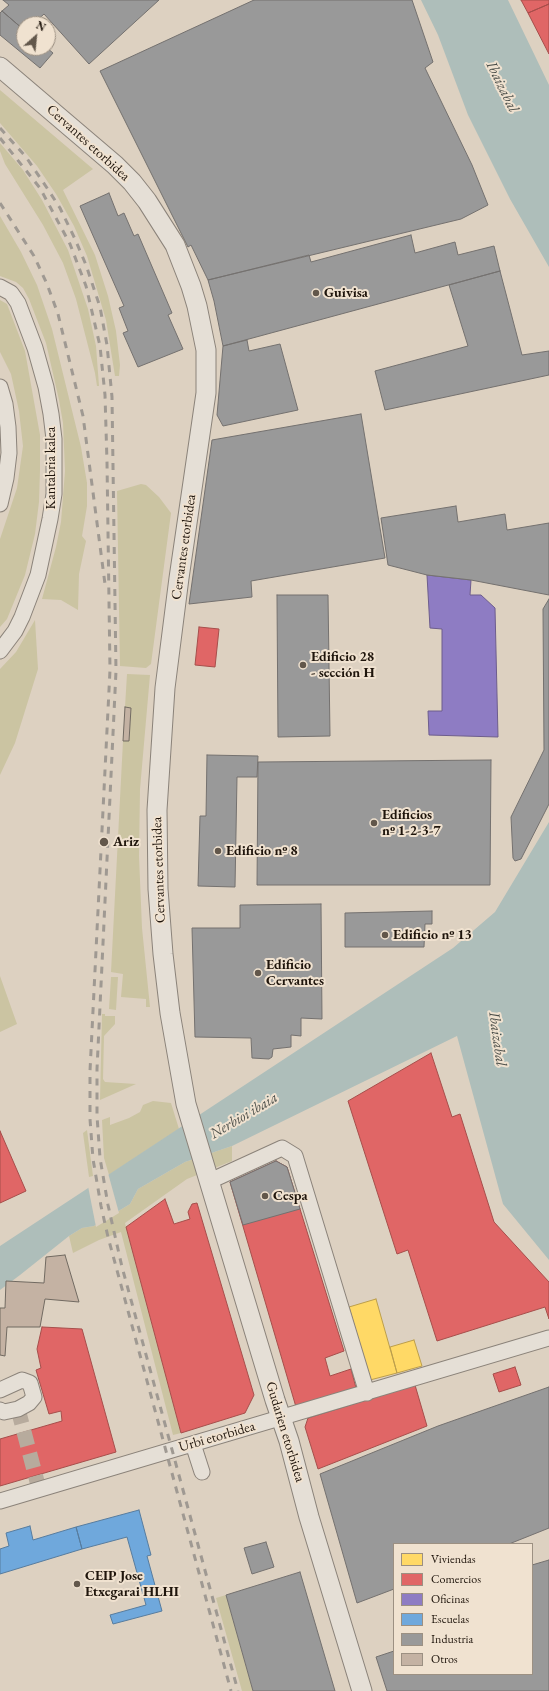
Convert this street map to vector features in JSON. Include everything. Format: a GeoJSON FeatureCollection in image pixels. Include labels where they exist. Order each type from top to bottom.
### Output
{"type":"FeatureCollection","features":[{"type":"Feature","properties":{"kind":"street","name":"Cervantes etorbidea"},"geometry":{"type":"LineString","coordinates":[[0,67],[115,165],[132,182],[147,201],[175,245],[185,268],[197,306],[206,350],[206,393],[179,578],[165,688],[157,810],[158,889],[163,954],[170,1013],[186,1104],[209,1178]]}},
{"type":"Feature","properties":{"kind":"street","name":"Kantabria kalea"},"geometry":{"type":"LineString","coordinates":[[0,287],[11,293],[18,303],[35,348],[46,387],[54,439],[54,494],[38,575],[22,617],[15,631],[0,651]]}},
{"type":"Feature","properties":{"kind":"street"},"geometry":{"type":"LineString","coordinates":[[0,387],[5,404],[9,453],[6,478],[0,504]]}},
{"type":"Feature","properties":{"kind":"street"},"geometry":{"type":"LineString","coordinates":[[209,1178],[282,1148],[295,1156],[367,1393]]}},
{"type":"Feature","properties":{"kind":"street","name":"Gudarien etorbidea"},"geometry":{"type":"LineString","coordinates":[[209,1178],[282,1418],[299,1475],[311,1523],[362,1691]]}},
{"type":"Feature","properties":{"kind":"street","name":"Urbi etorbidea"},"geometry":{"type":"LineString","coordinates":[[0,1500],[367,1393],[549,1338]]}},
{"type":"Feature","properties":{"kind":"street"},"geometry":{"type":"LineString","coordinates":[[0,1390],[22,1380],[30,1383],[34,1397],[29,1404],[18,1409],[4,1412],[0,1410]]}},
{"type":"Feature","properties":{"kind":"street"},"geometry":{"type":"LineString","coordinates":[[193,1444],[202,1472]]}},
{"type":"Feature","properties":{"kind":"shaded area"},"geometry":{"type":"Polygon","coordinates":[[[0,90],[93,169],[63,190],[95,255],[108,296],[116,331],[120,365],[119,376],[115,376],[106,320],[87,256],[74,226],[56,194],[37,166],[0,123],[0,90]]]}},
{"type":"Feature","properties":{"kind":"shaded area"},"geometry":{"type":"Polygon","coordinates":[[[0,143],[23,170],[42,200],[68,250],[88,309],[96,346],[99,386],[97,386],[76,299],[63,263],[43,225],[5,164],[0,151],[0,143]]]}},
{"type":"Feature","properties":{"kind":"shaded area"},"geometry":{"type":"Polygon","coordinates":[[[0,216],[21,252],[37,285],[52,329],[81,447],[87,483],[87,506],[82,536],[86,541],[79,574],[78,610],[61,600],[42,599],[61,522],[65,471],[63,423],[46,343],[29,299],[23,288],[16,282],[0,276],[0,216]]]}},
{"type":"Feature","properties":{"kind":"shaded area"},"geometry":{"type":"Polygon","coordinates":[[[0,300],[7,304],[25,351],[40,435],[40,470],[39,502],[35,534],[25,575],[7,619],[0,627],[0,539],[17,488],[23,446],[19,411],[11,374],[0,352],[0,300]]]}},
{"type":"Feature","properties":{"kind":"shaded area"},"geometry":{"type":"Polygon","coordinates":[[[141,484],[146,485],[159,497],[171,513],[151,664],[146,668],[120,666],[117,491],[141,484]]]}},
{"type":"Feature","properties":{"kind":"shaded area"},"geometry":{"type":"Polygon","coordinates":[[[35,620],[38,669],[15,743],[0,775],[0,669],[16,652],[35,620]]]}},
{"type":"Feature","properties":{"kind":"shaded area"},"geometry":{"type":"Polygon","coordinates":[[[127,674],[150,675],[140,789],[139,856],[142,928],[150,1007],[146,1007],[146,999],[121,997],[123,974],[111,972],[123,741],[129,741],[131,708],[125,707],[127,674]]]}},
{"type":"Feature","properties":{"kind":"shaded area"},"geometry":{"type":"Polygon","coordinates":[[[0,976],[17,1024],[0,1032],[0,976]]]}},
{"type":"Feature","properties":{"kind":"shaded area"},"geometry":{"type":"Polygon","coordinates":[[[111,977],[118,977],[116,1010],[109,1009],[111,977]]]}},
{"type":"Feature","properties":{"kind":"shaded area"},"geometry":{"type":"Polygon","coordinates":[[[102,1014],[105,1014],[105,1016],[115,1016],[115,1024],[104,1036],[103,1079],[105,1082],[136,1084],[100,1100],[102,1014]]]}},
{"type":"Feature","properties":{"kind":"shaded area"},"geometry":{"type":"Polygon","coordinates":[[[153,1101],[171,1103],[179,1129],[109,1175],[104,1158],[102,1120],[110,1117],[110,1125],[129,1118],[140,1112],[143,1105],[153,1101]]]}},
{"type":"Feature","properties":{"kind":"shaded area"},"geometry":{"type":"Polygon","coordinates":[[[87,1130],[93,1176],[89,1177],[83,1133],[87,1130]]]}},
{"type":"Feature","properties":{"kind":"shaded area"},"geometry":{"type":"Polygon","coordinates":[[[232,1146],[232,1161],[187,1179],[125,1223],[181,1433],[173,1435],[121,1232],[99,1240],[73,1253],[69,1236],[82,1228],[94,1226],[130,1204],[138,1189],[185,1162],[232,1146]]]}},
{"type":"Feature","properties":{"kind":"shaded area"},"geometry":{"type":"Polygon","coordinates":[[[226,1595],[253,1691],[242,1691],[216,1598],[226,1595]]]}},
{"type":"Feature","properties":{"kind":"water","name":"Ibaizabal"},"geometry":{"type":"Polygon","coordinates":[[[421,0],[508,0],[549,85],[549,267],[510,199],[468,115],[438,35],[421,0]]]}},
{"type":"Feature","properties":{"kind":"water"},"geometry":{"type":"Polygon","coordinates":[[[549,822],[549,1260],[503,1204],[457,1036],[232,1146],[185,1162],[138,1189],[130,1204],[94,1226],[82,1228],[69,1236],[0,1290],[0,1246],[453,948],[495,912],[549,822]]]}},
{"type":"Feature","properties":{"kind":"pier"},"geometry":{"type":"Polygon","coordinates":[[[108,1173],[119,1213],[96,1227],[88,1186],[108,1173]]]}},
{"type":"Feature","properties":{"kind":"building: Viviendas"},"geometry":{"type":"Polygon","coordinates":[[[376,1299],[397,1373],[370,1380],[349,1307],[376,1299]]]}},
{"type":"Feature","properties":{"kind":"building: Viviendas"},"geometry":{"type":"Polygon","coordinates":[[[414,1340],[422,1366],[397,1373],[390,1347],[414,1340]]]}},
{"type":"Feature","properties":{"kind":"building: Comercios"},"geometry":{"type":"Polygon","coordinates":[[[521,0],[549,0],[549,4],[528,13],[521,0]]]}},
{"type":"Feature","properties":{"kind":"building: Comercios"},"geometry":{"type":"Polygon","coordinates":[[[549,4],[549,54],[528,13],[549,4]]]}},
{"type":"Feature","properties":{"kind":"building: Comercios"},"geometry":{"type":"Polygon","coordinates":[[[199,627],[219,629],[215,667],[195,665],[199,627]]]}},
{"type":"Feature","properties":{"kind":"building: Comercios"},"geometry":{"type":"Polygon","coordinates":[[[431,1053],[452,1117],[460,1114],[494,1222],[549,1282],[549,1319],[545,1307],[437,1341],[408,1250],[397,1254],[348,1101],[431,1053]]]}},
{"type":"Feature","properties":{"kind":"building: Comercios"},"geometry":{"type":"Polygon","coordinates":[[[0,1131],[26,1191],[0,1203],[0,1131]]]}},
{"type":"Feature","properties":{"kind":"building: Comercios"},"geometry":{"type":"Polygon","coordinates":[[[276,1161],[287,1167],[344,1351],[325,1358],[330,1376],[351,1369],[356,1388],[296,1407],[230,1182],[276,1161]]]}},
{"type":"Feature","properties":{"kind":"building: Comercios"},"geometry":{"type":"Polygon","coordinates":[[[165,1199],[174,1224],[190,1219],[188,1212],[192,1204],[197,1203],[254,1395],[245,1413],[181,1433],[126,1227],[165,1199]]]}},
{"type":"Feature","properties":{"kind":"building: Comercios"},"geometry":{"type":"Polygon","coordinates":[[[42,1327],[82,1329],[116,1452],[0,1486],[0,1439],[62,1421],[61,1411],[49,1414],[36,1370],[41,1368],[37,1349],[42,1327]]]}},
{"type":"Feature","properties":{"kind":"building: Comercios"},"geometry":{"type":"Polygon","coordinates":[[[515,1367],[521,1385],[499,1392],[493,1374],[515,1367]]]}},
{"type":"Feature","properties":{"kind":"building: Comercios"},"geometry":{"type":"Polygon","coordinates":[[[415,1385],[427,1426],[318,1469],[305,1427],[308,1418],[415,1385]]]}},
{"type":"Feature","properties":{"kind":"building: Oficinas"},"geometry":{"type":"Polygon","coordinates":[[[427,575],[471,580],[470,595],[481,595],[495,608],[498,737],[429,735],[428,711],[442,711],[442,629],[430,628],[427,575]]]}},
{"type":"Feature","properties":{"kind":"building: Escuelas"},"geometry":{"type":"Polygon","coordinates":[[[139,1510],[151,1555],[147,1556],[162,1611],[113,1624],[110,1615],[146,1605],[127,1537],[82,1549],[76,1527],[139,1510]]]}},
{"type":"Feature","properties":{"kind":"building: Escuelas"},"geometry":{"type":"Polygon","coordinates":[[[30,1526],[33,1540],[76,1527],[82,1549],[0,1574],[0,1549],[9,1546],[6,1533],[30,1526]]]}},
{"type":"Feature","properties":{"kind":"building: Industria"},"geometry":{"type":"Polygon","coordinates":[[[3,0],[159,0],[89,64],[56,27],[56,16],[46,16],[44,14],[42,16],[16,16],[16,23],[2,11],[9,5],[3,0]]]}},
{"type":"Feature","properties":{"kind":"building: Industria"},"geometry":{"type":"Polygon","coordinates":[[[254,0],[412,0],[433,62],[425,68],[472,165],[488,205],[461,219],[208,280],[191,245],[188,247],[100,71],[254,0]]]}},
{"type":"Feature","properties":{"kind":"building: Industria"},"geometry":{"type":"Polygon","coordinates":[[[2,11],[16,23],[16,48],[0,35],[0,13],[2,11]]]}},
{"type":"Feature","properties":{"kind":"building: Industria"},"geometry":{"type":"Polygon","coordinates":[[[25,56],[50,56],[40,68],[25,56]]]}},
{"type":"Feature","properties":{"kind":"building: Industria"},"geometry":{"type":"Polygon","coordinates":[[[109,193],[118,216],[124,213],[134,236],[138,234],[172,313],[168,315],[183,349],[138,367],[123,333],[128,331],[119,308],[124,306],[80,206],[109,193]]]}},
{"type":"Feature","properties":{"kind":"building: Industria","name":"Guivisa"},"geometry":{"type":"Polygon","coordinates":[[[411,235],[415,253],[455,242],[458,255],[494,246],[500,271],[223,346],[208,280],[309,255],[311,262],[411,235]]]}},
{"type":"Feature","properties":{"kind":"building: Industria"},"geometry":{"type":"Polygon","coordinates":[[[500,271],[522,355],[549,351],[549,375],[385,410],[375,371],[468,346],[449,285],[500,271]]]}},
{"type":"Feature","properties":{"kind":"building: Industria"},"geometry":{"type":"Polygon","coordinates":[[[247,340],[249,351],[280,344],[298,410],[223,426],[217,415],[223,346],[247,340]]]}},
{"type":"Feature","properties":{"kind":"building: Industria"},"geometry":{"type":"Polygon","coordinates":[[[361,414],[385,558],[251,581],[252,597],[189,604],[212,440],[361,414]]]}},
{"type":"Feature","properties":{"kind":"building: Industria"},"geometry":{"type":"Polygon","coordinates":[[[456,506],[458,522],[505,514],[507,530],[549,523],[549,595],[471,580],[427,575],[388,565],[381,518],[456,506]]]}},
{"type":"Feature","properties":{"kind":"building: Industria","name":"Edificio 28 - sección H"},"geometry":{"type":"Polygon","coordinates":[[[277,595],[328,595],[330,736],[278,737],[277,595]]]}},
{"type":"Feature","properties":{"kind":"building: Industria"},"geometry":{"type":"Polygon","coordinates":[[[549,599],[549,804],[521,859],[515,861],[513,858],[511,817],[544,750],[543,609],[549,599]]]}},
{"type":"Feature","properties":{"kind":"building: Industria","name":"Edificio nº 8"},"geometry":{"type":"Polygon","coordinates":[[[207,755],[258,756],[257,777],[237,777],[235,887],[198,886],[200,816],[206,816],[207,755]]]}},
{"type":"Feature","properties":{"kind":"building: Industria","name":"Edificios nº 1-2-3-7"},"geometry":{"type":"Polygon","coordinates":[[[491,760],[490,885],[257,885],[258,762],[491,760]]]}},
{"type":"Feature","properties":{"kind":"building: Industria","name":"Edificio Cervantes"},"geometry":{"type":"Polygon","coordinates":[[[321,904],[322,1019],[301,1018],[301,1036],[291,1035],[291,1047],[273,1049],[272,1057],[269,1059],[252,1058],[251,1038],[195,1037],[192,928],[240,928],[240,905],[321,904]]]}},
{"type":"Feature","properties":{"kind":"building: Industria","name":"Edificio nº 13"},"geometry":{"type":"Polygon","coordinates":[[[432,911],[432,924],[425,924],[424,947],[345,947],[345,913],[432,911]]]}},
{"type":"Feature","properties":{"kind":"building: Industria","name":"Cespa"},"geometry":{"type":"Polygon","coordinates":[[[276,1161],[287,1167],[300,1209],[243,1225],[230,1182],[276,1161]]]}},
{"type":"Feature","properties":{"kind":"building: Industria"},"geometry":{"type":"Polygon","coordinates":[[[549,1387],[549,1528],[512,1543],[393,1543],[393,1589],[357,1603],[320,1474],[438,1426],[549,1387]]]}},
{"type":"Feature","properties":{"kind":"building: Industria"},"geometry":{"type":"Polygon","coordinates":[[[266,1542],[274,1567],[252,1574],[244,1548],[266,1542]]]}},
{"type":"Feature","properties":{"kind":"building: Industria"},"geometry":{"type":"Polygon","coordinates":[[[549,1560],[549,1691],[387,1691],[376,1657],[393,1651],[393,1675],[533,1675],[533,1565],[549,1560]]]}},
{"type":"Feature","properties":{"kind":"building: Industria"},"geometry":{"type":"Polygon","coordinates":[[[300,1572],[335,1691],[253,1691],[226,1595],[300,1572]]]}},
{"type":"Feature","properties":{"kind":"building: Otros"},"geometry":{"type":"Polygon","coordinates":[[[125,707],[131,708],[129,741],[123,741],[125,707]]]}},
{"type":"Feature","properties":{"kind":"building: Otros"},"geometry":{"type":"Polygon","coordinates":[[[65,1255],[79,1302],[45,1299],[40,1327],[7,1327],[5,1356],[0,1355],[0,1308],[5,1308],[6,1281],[44,1283],[46,1257],[65,1255]]]}},
{"type":"Feature","properties":{"kind":"tunnel"},"geometry":{"type":"LineString","coordinates":[[18,1409],[39,1489]]}},
{"type":"Feature","properties":{"kind":"railway"},"geometry":{"type":"LineString","coordinates":[[0,128],[26,157],[60,208],[86,265],[100,307],[107,345],[112,397],[116,671],[97,1069],[97,1116],[100,1158],[108,1205],[122,1267],[238,1691]]}},
{"type":"Feature","properties":{"kind":"railway"},"geometry":{"type":"LineString","coordinates":[[0,138],[40,188],[70,244],[86,286],[100,346],[105,395],[110,670],[90,1071],[90,1119],[93,1159],[108,1237],[231,1691]]}},
{"type":"Feature","properties":{"kind":"railway"},"geometry":{"type":"LineString","coordinates":[[0,203],[34,256],[47,284],[58,314],[83,416],[105,584]]}},
{"type":"Feature","properties":{"kind":"place","name":"Guivisa"},"geometry":{"type":"Point","coordinates":[316,293]}},
{"type":"Feature","properties":{"kind":"place","name":"Edificio 28 - sección H"},"geometry":{"type":"Point","coordinates":[303,665]}},
{"type":"Feature","properties":{"kind":"place","name":"Edificios nº 1-2-3-7"},"geometry":{"type":"Point","coordinates":[374,823]}},
{"type":"Feature","properties":{"kind":"place","name":"Ariz"},"geometry":{"type":"Point","coordinates":[104,842]}},
{"type":"Feature","properties":{"kind":"place","name":"Edificio nº 8"},"geometry":{"type":"Point","coordinates":[218,851]}},
{"type":"Feature","properties":{"kind":"place","name":"Edificio nº 13"},"geometry":{"type":"Point","coordinates":[385,935]}},
{"type":"Feature","properties":{"kind":"place","name":"Edificio Cervantes"},"geometry":{"type":"Point","coordinates":[258,973]}},
{"type":"Feature","properties":{"kind":"place","name":"Cespa"},"geometry":{"type":"Point","coordinates":[265,1196]}},
{"type":"Feature","properties":{"kind":"place","name":"CEIP Jose Etxegarai HLHI"},"geometry":{"type":"Point","coordinates":[77,1584]}},
{"type":"Feature","properties":{"kind":"water label","name":"Nerbioi ibaia"},"geometry":{"type":"Point","coordinates":[244,1116]}}]}
